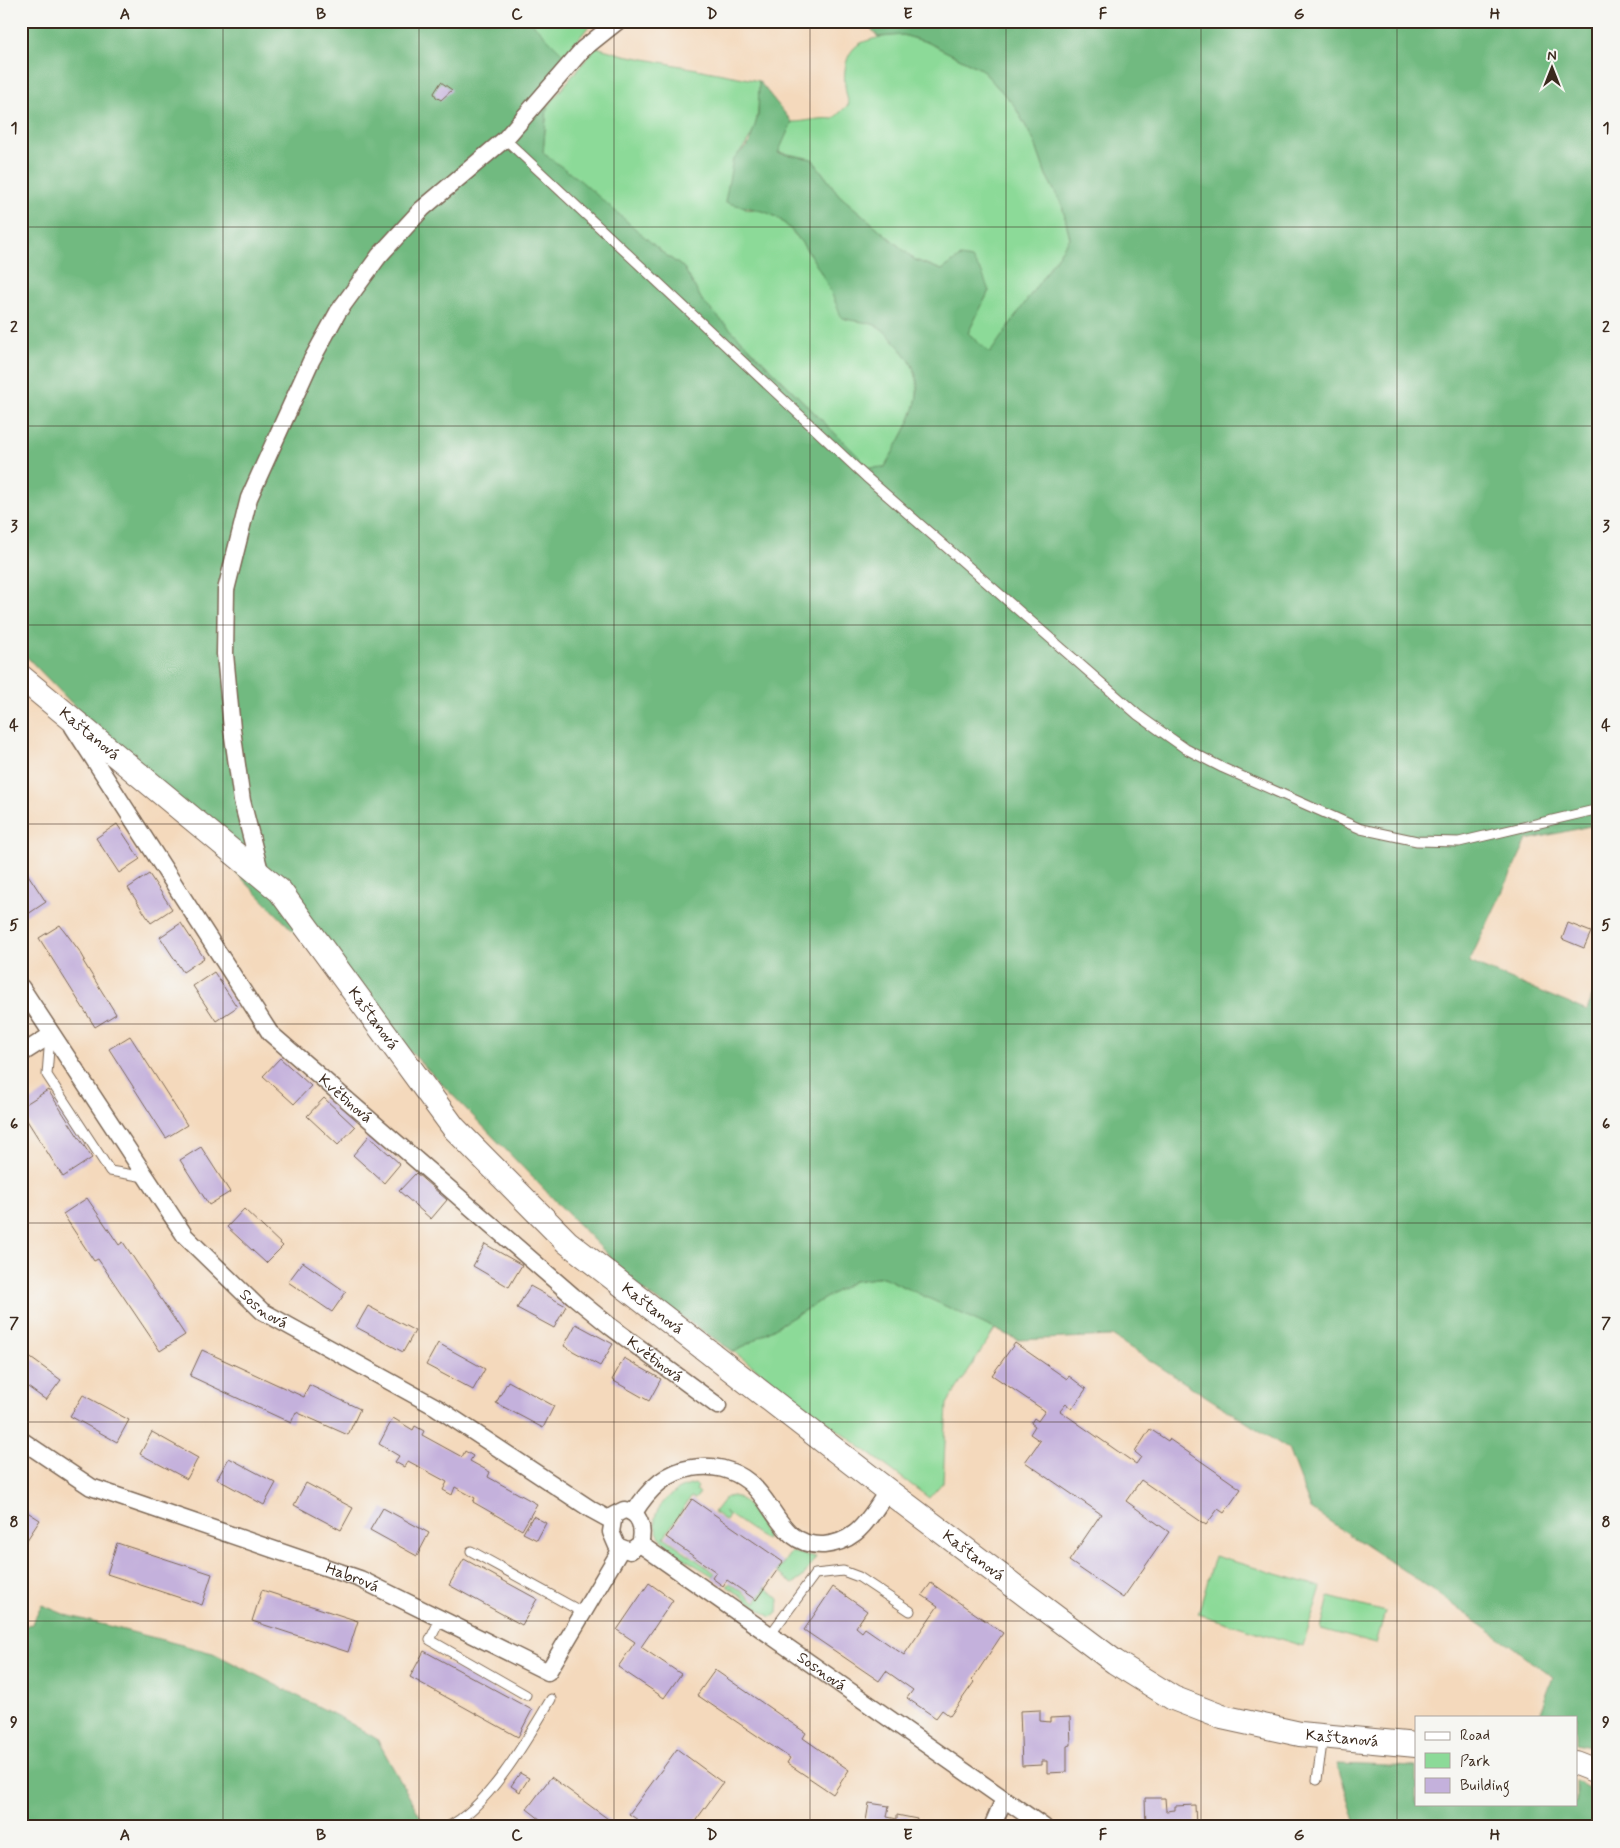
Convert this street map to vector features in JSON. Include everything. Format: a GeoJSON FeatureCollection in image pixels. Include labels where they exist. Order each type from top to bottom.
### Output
{"type":"FeatureCollection","features":[{"type":"Feature","properties":{"kind":"street"},"geometry":{"type":"LineString","coordinates":[[261,875],[242,801],[232,729],[225,654],[226,590],[249,498],[290,403],[338,312],[379,256],[422,209],[505,139],[583,50],[618,21]]}},
{"type":"Feature","properties":{"kind":"street","name":"Kaštanová"},"geometry":{"type":"LineString","coordinates":[[21,677],[280,891],[454,1128],[567,1242],[888,1491],[1115,1662],[1173,1698],[1222,1716],[1300,1734],[1415,1745]]}},
{"type":"Feature","properties":{"kind":"street","name":"Květinová"},"geometry":{"type":"LineString","coordinates":[[62,711],[270,1033],[573,1296],[611,1327],[718,1406]]}},
{"type":"Feature","properties":{"kind":"street","name":"Sosnová"},"geometry":{"type":"LineString","coordinates":[[21,987],[50,1035],[185,1236],[262,1311],[436,1407],[592,1510],[612,1521]]}},
{"type":"Feature","properties":{"kind":"street"},"geometry":{"type":"LineString","coordinates":[[21,1054],[50,1035]]}},
{"type":"Feature","properties":{"kind":"street","name":"Habrová"},"geometry":{"type":"LineString","coordinates":[[21,1440],[91,1487],[360,1579],[548,1672],[621,1549]]}},
{"type":"Feature","properties":{"kind":"street"},"geometry":{"type":"LineString","coordinates":[[634,1513],[646,1495],[669,1476],[690,1468],[717,1468],[735,1473],[749,1482],[781,1525],[793,1537],[809,1544],[828,1545],[855,1533],[888,1491]]}},
{"type":"Feature","properties":{"kind":"street"},"geometry":{"type":"LineString","coordinates":[[630,1511],[634,1513],[641,1526],[640,1544],[630,1551],[621,1549],[612,1538],[612,1521],[619,1512],[630,1511]]}},
{"type":"Feature","properties":{"kind":"street","name":"Sosnová"},"geometry":{"type":"LineString","coordinates":[[640,1544],[1044,1827]]}},
{"type":"Feature","properties":{"kind":"street"},"geometry":{"type":"LineString","coordinates":[[1578,1764],[1599,1772]]}},
{"type":"Feature","properties":{"kind":"street"},"geometry":{"type":"LineString","coordinates":[[992,1827],[1004,1799]]}},
{"type":"Feature","properties":{"kind":"lane"},"geometry":{"type":"LineString","coordinates":[[505,139],[866,477],[1138,715],[1186,749],[1223,768],[1361,828],[1417,841],[1459,842],[1599,809]]}},
{"type":"Feature","properties":{"kind":"lane"},"geometry":{"type":"LineString","coordinates":[[50,1035],[46,1075],[110,1171],[145,1177]]}},
{"type":"Feature","properties":{"kind":"lane"},"geometry":{"type":"LineString","coordinates":[[471,1551],[582,1612]]}},
{"type":"Feature","properties":{"kind":"lane"},"geometry":{"type":"LineString","coordinates":[[770,1635],[815,1574],[843,1571],[858,1577],[910,1611]]}},
{"type":"Feature","properties":{"kind":"lane"},"geometry":{"type":"LineString","coordinates":[[440,1619],[430,1640],[526,1696]]}},
{"type":"Feature","properties":{"kind":"lane"},"geometry":{"type":"LineString","coordinates":[[447,1827],[462,1820],[514,1762],[551,1699]]}},
{"type":"Feature","properties":{"kind":"lane"},"geometry":{"type":"LineString","coordinates":[[1317,1780],[1323,1736]]}},
{"type":"Feature","properties":{"kind":"green space"},"geometry":{"type":"Polygon","coordinates":[[[21,21],[530,21],[565,56],[542,91],[547,107],[543,153],[582,182],[663,253],[684,268],[703,302],[870,468],[885,467],[909,423],[917,393],[916,378],[911,363],[882,329],[871,324],[841,317],[830,290],[813,259],[792,230],[781,220],[770,214],[725,202],[733,159],[749,144],[758,116],[759,81],[792,122],[778,153],[812,159],[839,195],[915,260],[942,270],[960,257],[972,259],[982,273],[989,291],[968,333],[990,353],[1070,238],[1062,205],[1046,175],[1035,143],[1014,105],[981,69],[927,42],[903,35],[878,37],[865,21],[1599,21],[1599,824],[1527,840],[1469,962],[1587,1011],[1599,975],[1599,1748],[1578,1743],[1578,1716],[1538,1716],[1553,1677],[1433,1590],[1311,1509],[1288,1449],[1112,1336],[1018,1340],[883,1277],[854,1281],[734,1352],[642,1290],[21,651],[21,21]]]}},
{"type":"Feature","properties":{"kind":"green space"},"geometry":{"type":"Polygon","coordinates":[[[530,21],[593,21],[565,56],[530,21]]]}},
{"type":"Feature","properties":{"kind":"green space"},"geometry":{"type":"Polygon","coordinates":[[[903,35],[927,42],[981,69],[1014,105],[1035,143],[1046,175],[1062,205],[1070,238],[990,354],[968,333],[989,291],[960,257],[942,270],[915,260],[839,195],[812,159],[778,152],[792,122],[833,119],[849,104],[845,88],[845,71],[846,62],[854,48],[872,39],[903,35]]]}},
{"type":"Feature","properties":{"kind":"green space"},"geometry":{"type":"Polygon","coordinates":[[[596,47],[624,55],[759,81],[756,124],[748,141],[733,159],[745,209],[771,214],[793,232],[804,245],[823,275],[841,317],[871,323],[882,329],[911,363],[916,378],[917,393],[909,423],[885,467],[870,468],[703,302],[684,268],[663,253],[543,153],[547,107],[596,47]]]}},
{"type":"Feature","properties":{"kind":"green space"},"geometry":{"type":"Polygon","coordinates":[[[883,1277],[995,1329],[947,1404],[943,1482],[929,1498],[734,1352],[854,1281],[883,1277]]]}},
{"type":"Feature","properties":{"kind":"green space"},"geometry":{"type":"Polygon","coordinates":[[[695,1484],[698,1487],[696,1490],[700,1493],[695,1499],[691,1497],[664,1537],[715,1573],[713,1576],[669,1547],[660,1537],[655,1527],[655,1516],[665,1500],[681,1489],[695,1484]]]}},
{"type":"Feature","properties":{"kind":"green space"},"geometry":{"type":"Polygon","coordinates":[[[738,1497],[748,1506],[766,1535],[766,1540],[724,1511],[729,1516],[726,1521],[714,1512],[725,1498],[738,1497]]]}},
{"type":"Feature","properties":{"kind":"green space"},"geometry":{"type":"Polygon","coordinates":[[[791,1552],[816,1557],[803,1577],[793,1584],[777,1572],[791,1552]]]}},
{"type":"Feature","properties":{"kind":"green space"},"geometry":{"type":"Polygon","coordinates":[[[1215,1556],[1321,1587],[1303,1646],[1198,1614],[1215,1556]]]}},
{"type":"Feature","properties":{"kind":"green space"},"geometry":{"type":"Polygon","coordinates":[[[730,1583],[756,1602],[766,1587],[779,1599],[778,1611],[771,1617],[727,1586],[730,1583]]]}},
{"type":"Feature","properties":{"kind":"green space"},"geometry":{"type":"Polygon","coordinates":[[[1329,1597],[1385,1612],[1376,1644],[1321,1629],[1329,1597]]]}},
{"type":"Feature","properties":{"kind":"green space"},"geometry":{"type":"Polygon","coordinates":[[[42,1605],[66,1615],[213,1653],[343,1719],[377,1739],[426,1827],[21,1827],[21,1627],[32,1624],[42,1605]]]}},
{"type":"Feature","properties":{"kind":"green space"},"geometry":{"type":"Polygon","coordinates":[[[1337,1764],[1415,1767],[1415,1806],[1578,1806],[1578,1782],[1599,1794],[1599,1827],[1357,1827],[1337,1764]]]}},
{"type":"Feature","properties":{"kind":"building"},"geometry":{"type":"Polygon","coordinates":[[[441,82],[452,90],[441,100],[434,93],[441,82]]]}},
{"type":"Feature","properties":{"kind":"building"},"geometry":{"type":"Polygon","coordinates":[[[117,824],[140,859],[119,873],[96,838],[117,824]]]}},
{"type":"Feature","properties":{"kind":"building"},"geometry":{"type":"Polygon","coordinates":[[[21,864],[46,902],[25,916],[21,909],[21,864]]]}},
{"type":"Feature","properties":{"kind":"building"},"geometry":{"type":"Polygon","coordinates":[[[149,874],[172,909],[151,923],[128,888],[149,874]]]}},
{"type":"Feature","properties":{"kind":"building"},"geometry":{"type":"Polygon","coordinates":[[[181,923],[204,958],[183,972],[160,937],[181,923]]]}},
{"type":"Feature","properties":{"kind":"building"},"geometry":{"type":"Polygon","coordinates":[[[1568,923],[1591,932],[1584,948],[1562,939],[1568,923]]]}},
{"type":"Feature","properties":{"kind":"building"},"geometry":{"type":"Polygon","coordinates":[[[60,925],[81,953],[85,960],[83,961],[116,1014],[95,1027],[39,938],[60,925]]]}},
{"type":"Feature","properties":{"kind":"building"},"geometry":{"type":"Polygon","coordinates":[[[214,972],[237,1007],[216,1021],[193,986],[214,972]]]}},
{"type":"Feature","properties":{"kind":"building"},"geometry":{"type":"Polygon","coordinates":[[[130,1036],[187,1125],[166,1138],[109,1049],[130,1036]]]}},
{"type":"Feature","properties":{"kind":"building"},"geometry":{"type":"Polygon","coordinates":[[[280,1058],[311,1086],[294,1104],[263,1076],[280,1058]]]}},
{"type":"Feature","properties":{"kind":"building"},"geometry":{"type":"Polygon","coordinates":[[[48,1090],[92,1158],[63,1177],[21,1111],[21,1107],[48,1090]]]}},
{"type":"Feature","properties":{"kind":"building"},"geometry":{"type":"Polygon","coordinates":[[[324,1098],[355,1127],[338,1145],[307,1116],[324,1098]]]}},
{"type":"Feature","properties":{"kind":"building"},"geometry":{"type":"Polygon","coordinates":[[[369,1136],[400,1164],[384,1183],[353,1155],[369,1136]]]}},
{"type":"Feature","properties":{"kind":"building"},"geometry":{"type":"Polygon","coordinates":[[[201,1147],[230,1192],[209,1205],[180,1160],[201,1147]]]}},
{"type":"Feature","properties":{"kind":"building"},"geometry":{"type":"Polygon","coordinates":[[[416,1173],[447,1200],[431,1219],[399,1191],[416,1173]]]}},
{"type":"Feature","properties":{"kind":"building"},"geometry":{"type":"Polygon","coordinates":[[[87,1198],[119,1245],[123,1242],[185,1335],[160,1351],[98,1259],[94,1261],[63,1214],[87,1198]]]}},
{"type":"Feature","properties":{"kind":"building"},"geometry":{"type":"Polygon","coordinates":[[[244,1209],[283,1246],[266,1263],[227,1227],[244,1209]]]}},
{"type":"Feature","properties":{"kind":"building"},"geometry":{"type":"Polygon","coordinates":[[[485,1244],[522,1265],[509,1287],[473,1266],[485,1244]]]}},
{"type":"Feature","properties":{"kind":"building"},"geometry":{"type":"Polygon","coordinates":[[[303,1262],[346,1292],[332,1312],[288,1282],[303,1262]]]}},
{"type":"Feature","properties":{"kind":"building"},"geometry":{"type":"Polygon","coordinates":[[[530,1286],[566,1306],[554,1328],[517,1308],[530,1286]]]}},
{"type":"Feature","properties":{"kind":"building"},"geometry":{"type":"Polygon","coordinates":[[[368,1306],[415,1331],[403,1352],[356,1327],[368,1306]]]}},
{"type":"Feature","properties":{"kind":"building"},"geometry":{"type":"Polygon","coordinates":[[[576,1324],[613,1344],[600,1366],[564,1346],[576,1324]]]}},
{"type":"Feature","properties":{"kind":"building"},"geometry":{"type":"Polygon","coordinates":[[[438,1343],[485,1369],[473,1390],[426,1365],[438,1343]]]}},
{"type":"Feature","properties":{"kind":"building"},"geometry":{"type":"Polygon","coordinates":[[[1015,1343],[1067,1379],[1069,1376],[1086,1389],[1072,1409],[1066,1404],[1060,1411],[1136,1464],[1141,1457],[1135,1452],[1150,1429],[1168,1441],[1169,1439],[1241,1489],[1224,1513],[1218,1509],[1206,1525],[1141,1480],[1126,1501],[1169,1532],[1123,1598],[1069,1561],[1101,1514],[1025,1462],[1040,1441],[1030,1434],[1035,1426],[1031,1423],[1034,1418],[1038,1421],[1045,1411],[992,1375],[1015,1343]]]}},
{"type":"Feature","properties":{"kind":"building"},"geometry":{"type":"Polygon","coordinates":[[[202,1350],[304,1397],[309,1385],[360,1409],[348,1435],[296,1412],[291,1423],[190,1376],[202,1350]]]}},
{"type":"Feature","properties":{"kind":"building"},"geometry":{"type":"Polygon","coordinates":[[[21,1351],[61,1380],[46,1400],[21,1382],[21,1351]]]}},
{"type":"Feature","properties":{"kind":"building"},"geometry":{"type":"Polygon","coordinates":[[[624,1358],[661,1379],[649,1401],[612,1380],[624,1358]]]}},
{"type":"Feature","properties":{"kind":"building"},"geometry":{"type":"Polygon","coordinates":[[[508,1381],[554,1406],[543,1428],[496,1403],[508,1381]]]}},
{"type":"Feature","properties":{"kind":"building"},"geometry":{"type":"Polygon","coordinates":[[[83,1395],[129,1420],[117,1442],[70,1416],[83,1395]]]}},
{"type":"Feature","properties":{"kind":"building"},"geometry":{"type":"Polygon","coordinates":[[[393,1418],[413,1430],[415,1426],[424,1431],[422,1435],[462,1457],[465,1451],[473,1456],[470,1461],[490,1472],[488,1477],[537,1504],[522,1530],[473,1502],[475,1498],[455,1487],[452,1495],[443,1490],[447,1482],[408,1461],[404,1467],[395,1462],[399,1456],[379,1444],[393,1418]]]}},
{"type":"Feature","properties":{"kind":"building"},"geometry":{"type":"Polygon","coordinates":[[[152,1432],[198,1458],[187,1479],[140,1454],[152,1432]]]}},
{"type":"Feature","properties":{"kind":"building"},"geometry":{"type":"Polygon","coordinates":[[[229,1458],[276,1483],[264,1505],[217,1479],[229,1458]]]}},
{"type":"Feature","properties":{"kind":"building"},"geometry":{"type":"Polygon","coordinates":[[[306,1483],[353,1508],[341,1530],[294,1505],[306,1483]]]}},
{"type":"Feature","properties":{"kind":"building"},"geometry":{"type":"Polygon","coordinates":[[[692,1499],[783,1562],[756,1600],[727,1580],[723,1586],[712,1578],[716,1572],[666,1537],[692,1499]]]}},
{"type":"Feature","properties":{"kind":"building"},"geometry":{"type":"Polygon","coordinates":[[[21,1508],[40,1520],[23,1546],[21,1545],[21,1508]]]}},
{"type":"Feature","properties":{"kind":"building"},"geometry":{"type":"Polygon","coordinates":[[[383,1508],[429,1533],[417,1556],[370,1530],[383,1508]]]}},
{"type":"Feature","properties":{"kind":"building"},"geometry":{"type":"Polygon","coordinates":[[[533,1516],[546,1523],[537,1540],[523,1533],[533,1516]]]}},
{"type":"Feature","properties":{"kind":"building"},"geometry":{"type":"Polygon","coordinates":[[[117,1543],[212,1574],[202,1605],[107,1574],[117,1543]]]}},
{"type":"Feature","properties":{"kind":"building"},"geometry":{"type":"Polygon","coordinates":[[[464,1559],[537,1599],[522,1625],[449,1585],[464,1559]]]}},
{"type":"Feature","properties":{"kind":"building"},"geometry":{"type":"Polygon","coordinates":[[[649,1583],[673,1600],[641,1647],[681,1674],[664,1698],[618,1667],[635,1642],[617,1630],[649,1583]]]}},
{"type":"Feature","properties":{"kind":"building"},"geometry":{"type":"Polygon","coordinates":[[[931,1583],[1003,1633],[972,1680],[974,1682],[950,1716],[942,1710],[936,1718],[907,1698],[913,1690],[886,1671],[879,1681],[804,1630],[833,1587],[867,1611],[856,1627],[862,1632],[865,1628],[904,1655],[938,1606],[922,1595],[931,1583]]]}},
{"type":"Feature","properties":{"kind":"building"},"geometry":{"type":"Polygon","coordinates":[[[262,1590],[358,1621],[348,1652],[252,1621],[262,1590]]]}},
{"type":"Feature","properties":{"kind":"building"},"geometry":{"type":"Polygon","coordinates":[[[424,1651],[532,1710],[518,1737],[410,1677],[424,1651]]]}},
{"type":"Feature","properties":{"kind":"building"},"geometry":{"type":"Polygon","coordinates":[[[715,1670],[806,1733],[803,1738],[849,1770],[833,1794],[787,1763],[790,1758],[697,1695],[715,1670]]]}},
{"type":"Feature","properties":{"kind":"building"},"geometry":{"type":"Polygon","coordinates":[[[1040,1710],[1040,1721],[1050,1722],[1050,1718],[1070,1717],[1071,1745],[1067,1746],[1067,1772],[1047,1773],[1047,1761],[1042,1761],[1042,1765],[1022,1766],[1020,1711],[1040,1710]]]}},
{"type":"Feature","properties":{"kind":"building"},"geometry":{"type":"Polygon","coordinates":[[[677,1749],[723,1783],[691,1827],[633,1827],[638,1820],[629,1814],[677,1749]]]}},
{"type":"Feature","properties":{"kind":"building"},"geometry":{"type":"Polygon","coordinates":[[[520,1773],[529,1778],[520,1792],[511,1786],[520,1773]]]}},
{"type":"Feature","properties":{"kind":"building"},"geometry":{"type":"Polygon","coordinates":[[[551,1777],[619,1827],[550,1827],[527,1809],[551,1777]]]}},
{"type":"Feature","properties":{"kind":"building"},"geometry":{"type":"Polygon","coordinates":[[[1145,1798],[1165,1798],[1166,1811],[1175,1810],[1175,1806],[1195,1805],[1196,1827],[1146,1827],[1145,1798]]]}},
{"type":"Feature","properties":{"kind":"building"},"geometry":{"type":"Polygon","coordinates":[[[869,1803],[889,1806],[887,1817],[897,1819],[897,1815],[917,1819],[915,1827],[865,1827],[869,1803]]]}}]}
